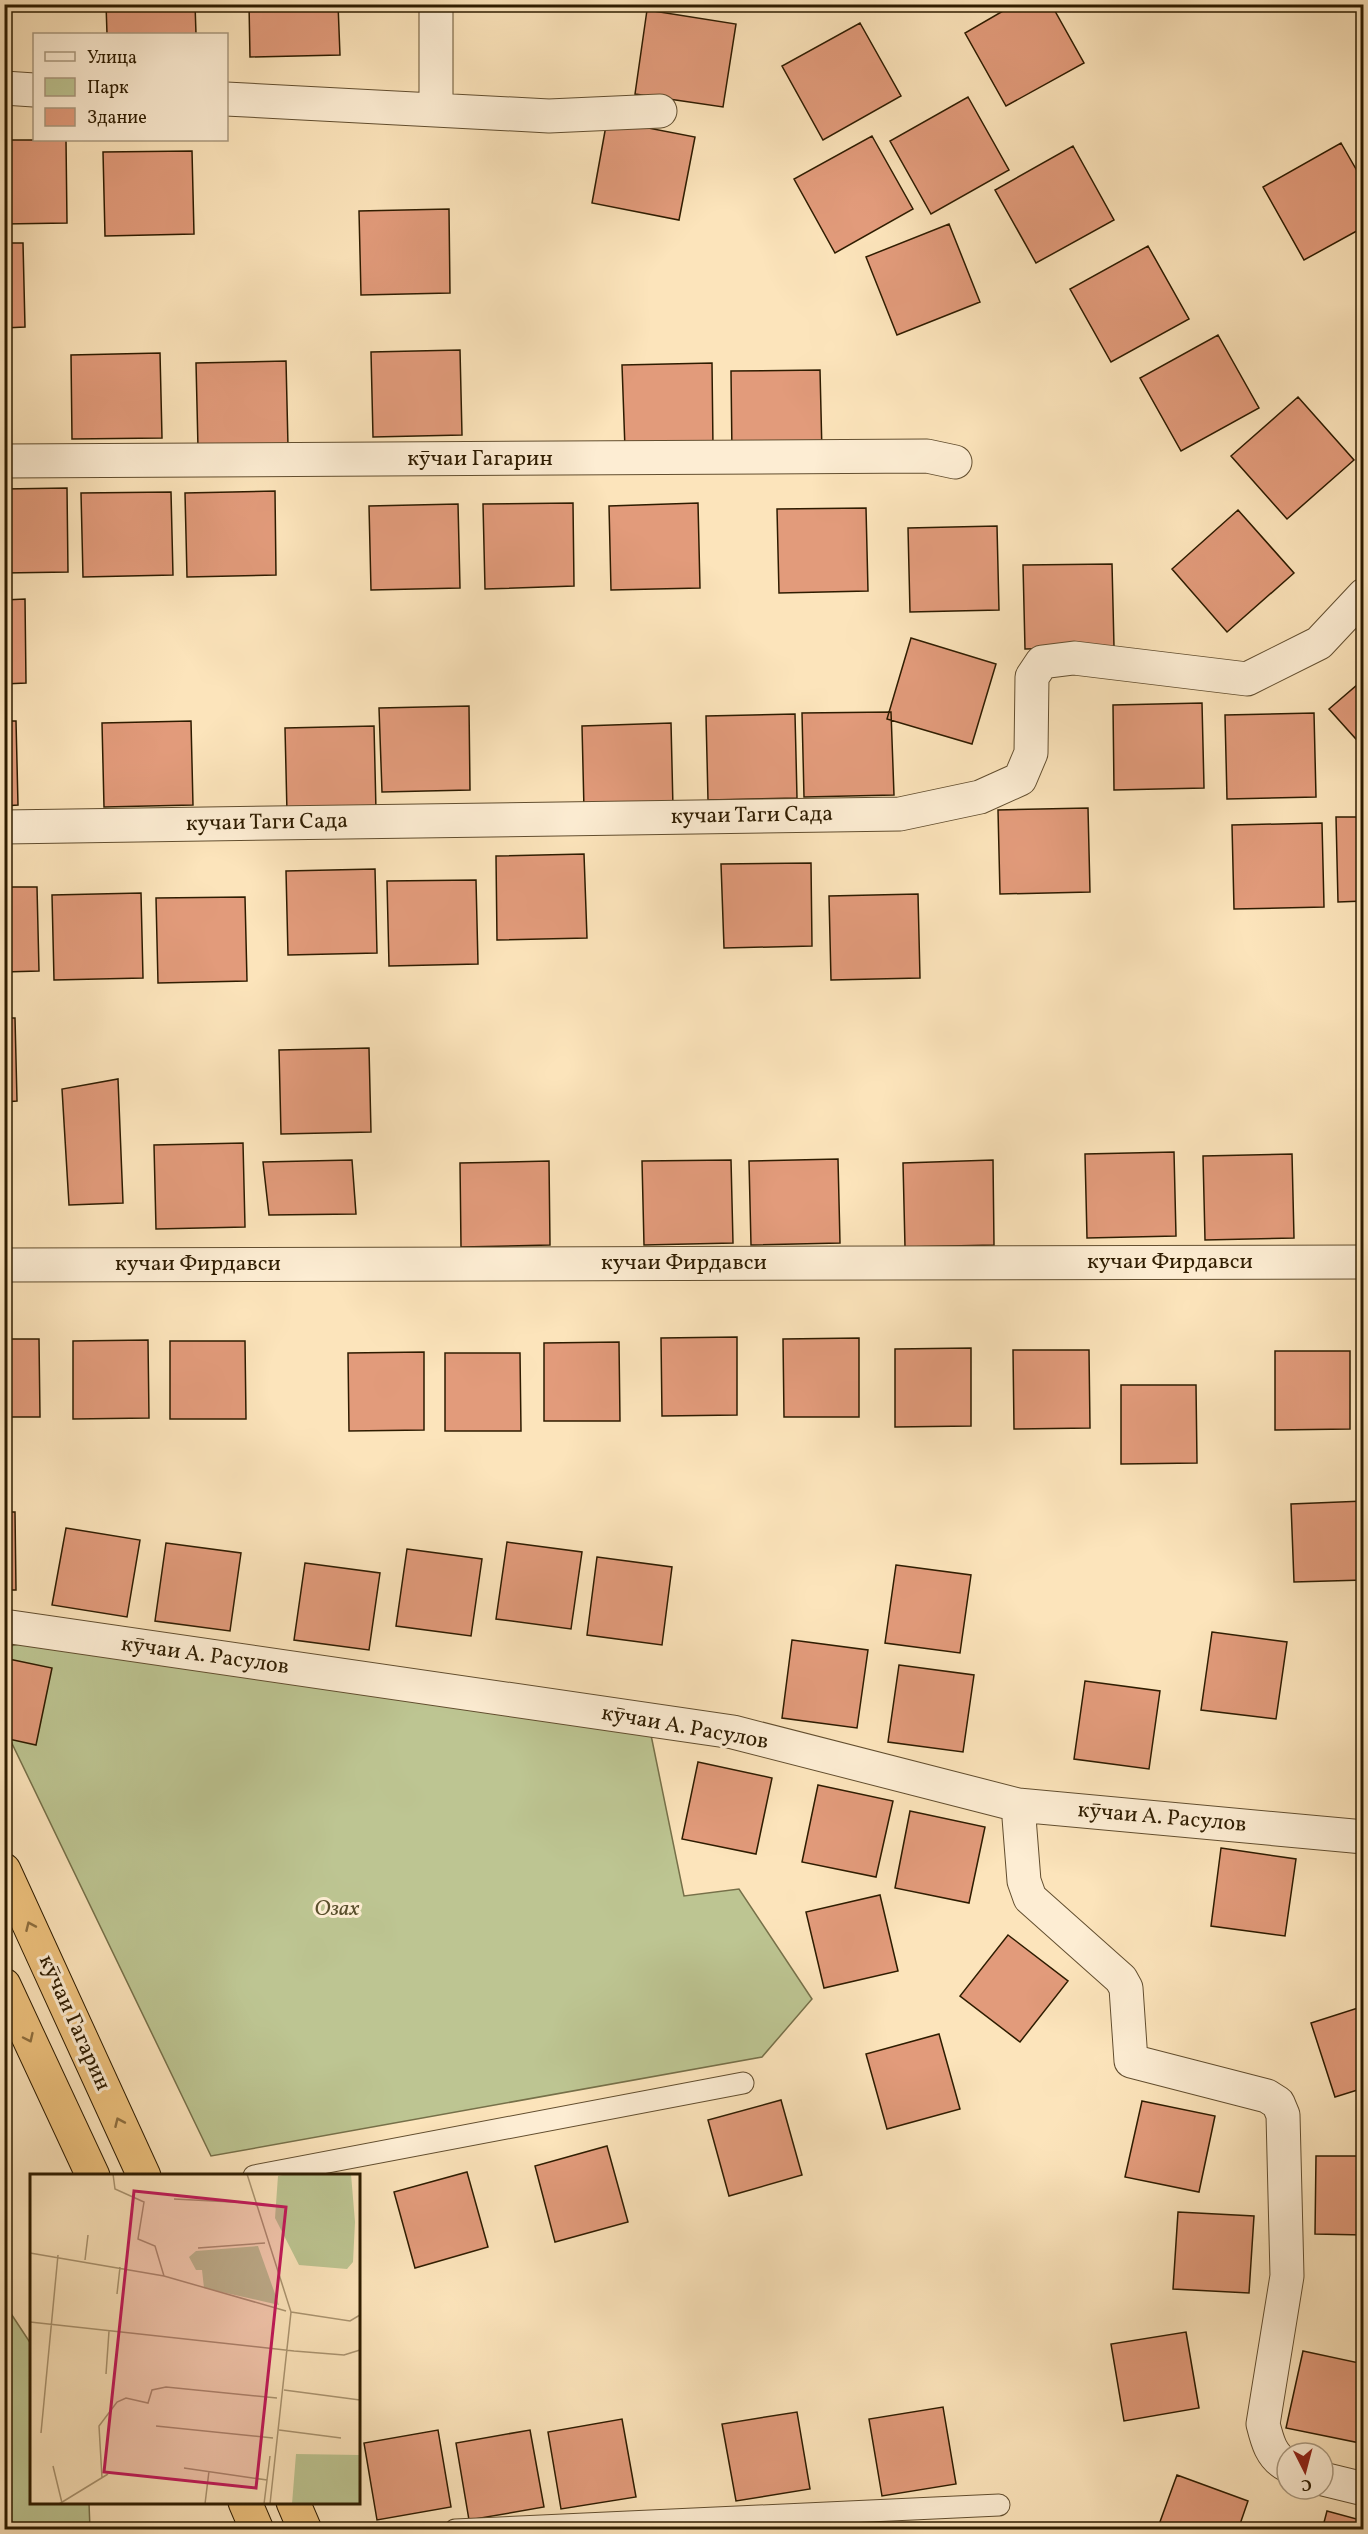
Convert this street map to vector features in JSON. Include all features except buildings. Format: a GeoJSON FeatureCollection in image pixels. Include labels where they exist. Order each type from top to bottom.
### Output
{"type":"FeatureCollection","features":[{"type":"Feature","properties":{"kind":"highway","name":"кӯчаи Гагарин"},"geometry":{"type":"LineString","coordinates":[[4,1870],[144,2174]]}},
{"type":"Feature","properties":{"kind":"highway","name":"кӯчаи Гагарин"},"geometry":{"type":"LineString","coordinates":[[4,1985],[93,2174]]}},
{"type":"Feature","properties":{"kind":"highway"},"geometry":{"type":"LineString","coordinates":[[246,2504],[257,2529]]}},
{"type":"Feature","properties":{"kind":"highway"},"geometry":{"type":"LineString","coordinates":[[294,2504],[305,2529]]}},
{"type":"Feature","properties":{"kind":"street"},"geometry":{"type":"LineString","coordinates":[[436,4],[436,109]]}},
{"type":"Feature","properties":{"kind":"street"},"geometry":{"type":"LineString","coordinates":[[4,88],[33,90]]}},
{"type":"Feature","properties":{"kind":"street"},"geometry":{"type":"LineString","coordinates":[[228,99],[549,116],[660,111]]}},
{"type":"Feature","properties":{"kind":"street","name":"кӯчаи Гагарин"},"geometry":{"type":"LineString","coordinates":[[4,461],[927,456],[955,462]]}},
{"type":"Feature","properties":{"kind":"street","name":"кучаи Таги Сада"},"geometry":{"type":"LineString","coordinates":[[4,827],[900,814],[980,797],[1020,779],[1031,753],[1032,677],[1042,662],[1074,658],[1247,679],[1319,643],[1364,595]]}},
{"type":"Feature","properties":{"kind":"street","name":"кучаи Фирдавси"},"geometry":{"type":"LineString","coordinates":[[4,1265],[1364,1262]]}},
{"type":"Feature","properties":{"kind":"street","name":"кӯчаи А. Расулов"},"geometry":{"type":"LineString","coordinates":[[4,1626],[733,1732],[1018,1805],[1364,1837]]}},
{"type":"Feature","properties":{"kind":"street"},"geometry":{"type":"LineString","coordinates":[[1018,1805],[1024,1881],[1030,1898],[1121,1979],[1126,1988],[1131,2061],[1267,2096],[1278,2103],[1283,2115],[1287,2276],[1263,2424],[1268,2445],[1275,2454]]}},
{"type":"Feature","properties":{"kind":"street"},"geometry":{"type":"LineString","coordinates":[[1335,2482],[1364,2489]]}},
{"type":"Feature","properties":{"kind":"lane"},"geometry":{"type":"LineString","coordinates":[[259,2174],[743,2082]]}},
{"type":"Feature","properties":{"kind":"lane"},"geometry":{"type":"LineString","coordinates":[[455,2529],[999,2505]]}},
{"type":"Feature","properties":{"kind":"green space","name":"Озах"},"geometry":{"type":"Polygon","coordinates":[[[40,1640],[651,1735],[684,1896],[739,1889],[812,1999],[762,2057],[211,2156],[5,1729],[5,1647],[40,1640]]]}},
{"type":"Feature","properties":{"kind":"green space"},"geometry":{"type":"Polygon","coordinates":[[[4,2303],[30,2342],[30,2504],[89,2504],[90,2529],[5,2529],[4,2303]]]}}]}
